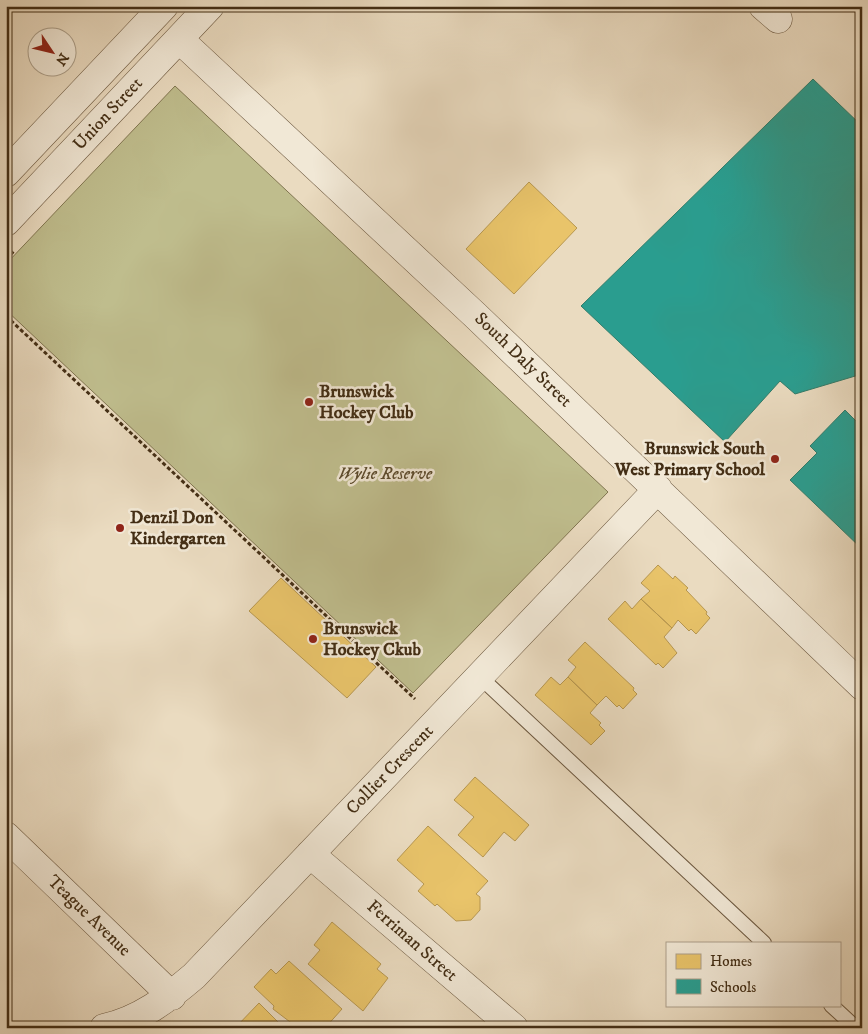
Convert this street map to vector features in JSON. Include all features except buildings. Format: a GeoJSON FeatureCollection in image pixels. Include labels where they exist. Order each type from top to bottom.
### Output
{"type":"FeatureCollection","features":[{"type":"Feature","properties":{"kind":"street","name":"Union Street"},"geometry":{"type":"LineString","coordinates":[[6,174],[164,6]]}},
{"type":"Feature","properties":{"kind":"street","name":"Union Street"},"geometry":{"type":"LineString","coordinates":[[6,222],[210,6]]}},
{"type":"Feature","properties":{"kind":"street","name":"South Daly Street"},"geometry":{"type":"LineString","coordinates":[[179,39],[658,489],[862,686]]}},
{"type":"Feature","properties":{"kind":"street","name":"Collier Crescent"},"geometry":{"type":"LineString","coordinates":[[104,1028],[139,1022],[194,976],[658,489]]}},
{"type":"Feature","properties":{"kind":"street","name":"Teague Avenue"},"geometry":{"type":"LineString","coordinates":[[6,836],[172,996]]}},
{"type":"Feature","properties":{"kind":"street","name":"Ferriman Street"},"geometry":{"type":"LineString","coordinates":[[310,854],[514,1028]]}},
{"type":"Feature","properties":{"kind":"lane"},"geometry":{"type":"LineString","coordinates":[[479,676],[763,942]]}},
{"type":"Feature","properties":{"kind":"lane"},"geometry":{"type":"LineString","coordinates":[[832,1006],[856,1028]]}},
{"type":"Feature","properties":{"kind":"path"},"geometry":{"type":"LineString","coordinates":[[6,316],[415,699]]}},
{"type":"Feature","properties":{"kind":"green space","name":"Wylie Reserve"},"geometry":{"type":"Polygon","coordinates":[[[175,86],[608,492],[413,693],[6,310],[6,264],[175,86]]]}},
{"type":"Feature","properties":{"kind":"place","name":"Brunswick Hockey Club"},"geometry":{"type":"Point","coordinates":[309,402]}},
{"type":"Feature","properties":{"kind":"place","name":"Brunswick South West Primary School"},"geometry":{"type":"Point","coordinates":[775,459]}},
{"type":"Feature","properties":{"kind":"place","name":"Denzil Don Kindergarten"},"geometry":{"type":"Point","coordinates":[120,528]}},
{"type":"Feature","properties":{"kind":"place","name":"Brunswick Hockey Ckub"},"geometry":{"type":"Point","coordinates":[313,639]}}]}
